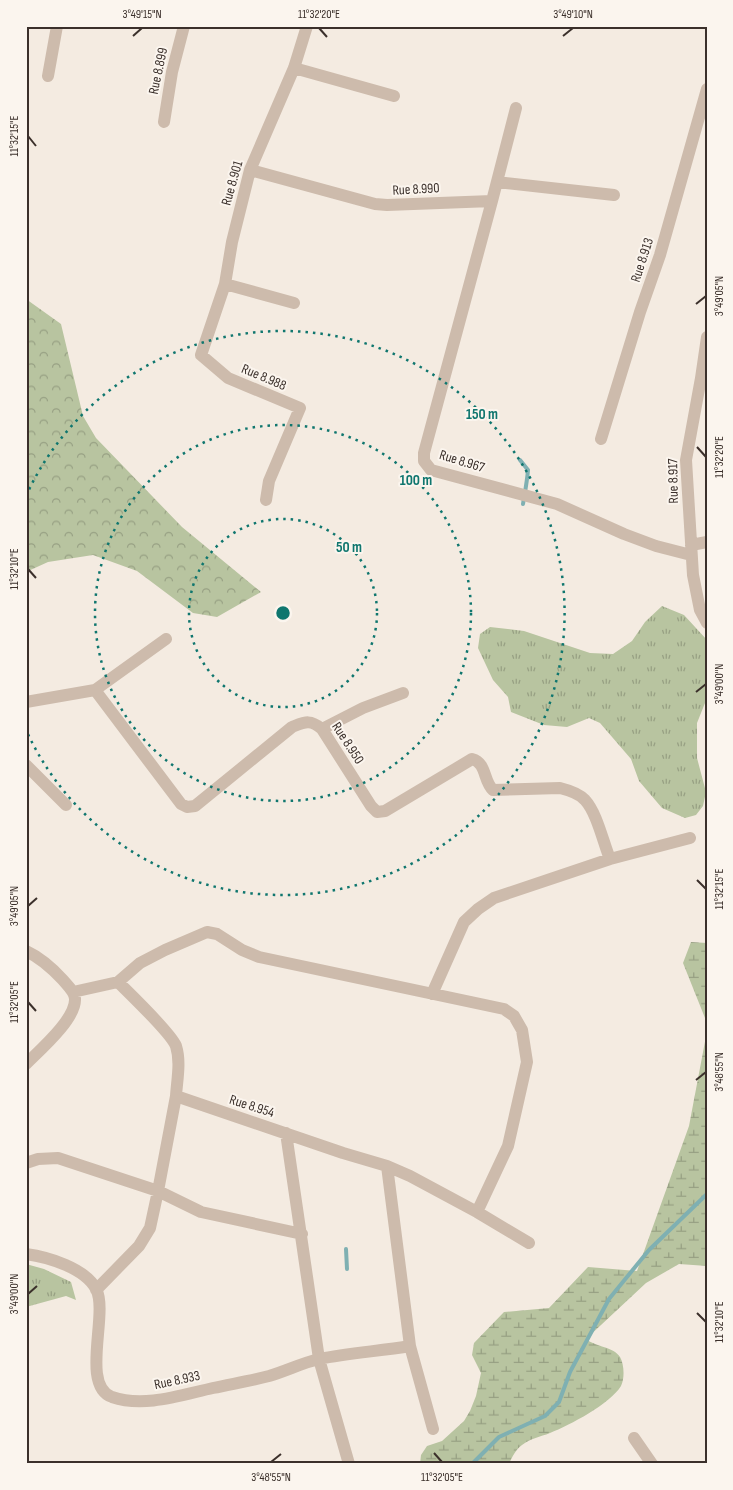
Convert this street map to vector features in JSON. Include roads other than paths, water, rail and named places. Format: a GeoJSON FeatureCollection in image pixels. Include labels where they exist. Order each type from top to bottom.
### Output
{"type":"FeatureCollection","features":[{"type":"Feature","properties":{"kind":"street"},"geometry":{"type":"LineString","coordinates":[[48,76],[57,26]]}},
{"type":"Feature","properties":{"kind":"street","name":"Rue 8.899"},"geometry":{"type":"LineString","coordinates":[[164,122],[172,72],[184,26]]}},
{"type":"Feature","properties":{"kind":"street","name":"Rue 8.901"},"geometry":{"type":"LineString","coordinates":[[225,284],[232,242],[250,170],[294,68],[307,26]]}},
{"type":"Feature","properties":{"kind":"street"},"geometry":{"type":"LineString","coordinates":[[294,68],[394,96]]}},
{"type":"Feature","properties":{"kind":"street","name":"Rue 8.913"},"geometry":{"type":"LineString","coordinates":[[601,439],[640,312],[660,255],[707,89]]}},
{"type":"Feature","properties":{"kind":"street"},"geometry":{"type":"LineString","coordinates":[[492,201],[516,108]]}},
{"type":"Feature","properties":{"kind":"street","name":"Rue 8.990"},"geometry":{"type":"LineString","coordinates":[[250,170],[365,201],[387,205],[492,201]]}},
{"type":"Feature","properties":{"kind":"street"},"geometry":{"type":"LineString","coordinates":[[497,182],[614,195]]}},
{"type":"Feature","properties":{"kind":"street","name":"Rue 8.967"},"geometry":{"type":"LineString","coordinates":[[492,201],[424,453],[424,461],[431,470],[557,504],[656,546],[691,550]]}},
{"type":"Feature","properties":{"kind":"street"},"geometry":{"type":"LineString","coordinates":[[225,284],[294,303]]}},
{"type":"Feature","properties":{"kind":"street","name":"Rue 8.988"},"geometry":{"type":"LineString","coordinates":[[225,284],[201,355],[228,378],[300,408],[269,481],[266,500]]}},
{"type":"Feature","properties":{"kind":"street","name":"Rue 8.917"},"geometry":{"type":"LineString","coordinates":[[707,337],[686,460],[691,550],[700,610],[707,623]]}},
{"type":"Feature","properties":{"kind":"street"},"geometry":{"type":"LineString","coordinates":[[694,417],[707,415]]}},
{"type":"Feature","properties":{"kind":"street"},"geometry":{"type":"LineString","coordinates":[[691,550],[707,542]]}},
{"type":"Feature","properties":{"kind":"street"},"geometry":{"type":"LineString","coordinates":[[26,702],[95,690],[166,639]]}},
{"type":"Feature","properties":{"kind":"street","name":"Rue 8.950"},"geometry":{"type":"LineString","coordinates":[[95,690],[181,804],[187,807],[194,806],[292,727],[304,722],[314,722],[322,729],[370,806],[377,812],[385,811],[472,759],[477,760],[482,766],[488,786],[493,790],[560,788],[568,790],[584,799],[591,809],[610,859]]}},
{"type":"Feature","properties":{"kind":"street"},"geometry":{"type":"LineString","coordinates":[[322,729],[363,708],[403,693]]}},
{"type":"Feature","properties":{"kind":"street"},"geometry":{"type":"LineString","coordinates":[[26,766],[66,805]]}},
{"type":"Feature","properties":{"kind":"street"},"geometry":{"type":"LineString","coordinates":[[432,994],[464,922],[494,898],[610,859],[690,838]]}},
{"type":"Feature","properties":{"kind":"street"},"geometry":{"type":"LineString","coordinates":[[73,992],[118,982],[140,963],[207,932],[217,934],[242,950],[260,957],[504,1009],[514,1016],[522,1030],[527,1062],[508,1146],[477,1212]]}},
{"type":"Feature","properties":{"kind":"street"},"geometry":{"type":"LineString","coordinates":[[26,950],[53,969],[73,992],[75,999],[74,1008],[59,1031],[26,1064]]}},
{"type":"Feature","properties":{"kind":"street"},"geometry":{"type":"LineString","coordinates":[[26,1254],[45,1257],[72,1269],[87,1279],[96,1290],[139,1246],[150,1228],[176,1096],[178,1058],[175,1044],[167,1033],[118,982]]}},
{"type":"Feature","properties":{"kind":"street","name":"Rue 8.954"},"geometry":{"type":"LineString","coordinates":[[176,1096],[387,1166],[410,1176],[477,1212],[530,1244]]}},
{"type":"Feature","properties":{"kind":"street"},"geometry":{"type":"LineString","coordinates":[[286,1133],[319,1359],[349,1464]]}},
{"type":"Feature","properties":{"kind":"street"},"geometry":{"type":"LineString","coordinates":[[26,1163],[38,1159],[58,1158],[158,1191],[201,1212],[302,1234]]}},
{"type":"Feature","properties":{"kind":"street"},"geometry":{"type":"LineString","coordinates":[[387,1166],[410,1346],[433,1429]]}},
{"type":"Feature","properties":{"kind":"street","name":"Rue 8.933"},"geometry":{"type":"LineString","coordinates":[[96,1290],[100,1311],[96,1369],[102,1387],[110,1396],[125,1400],[152,1401],[268,1376],[319,1359]]}},
{"type":"Feature","properties":{"kind":"street"},"geometry":{"type":"LineString","coordinates":[[319,1359],[410,1346]]}},
{"type":"Feature","properties":{"kind":"street"},"geometry":{"type":"LineString","coordinates":[[634,1438],[652,1464]]}},
{"type":"Feature","properties":{"kind":"waterway"},"geometry":{"type":"LineString","coordinates":[[520,460],[528,470],[523,504]]}},
{"type":"Feature","properties":{"kind":"waterway"},"geometry":{"type":"LineString","coordinates":[[472,1464],[499,1437],[545,1416],[559,1402],[570,1372],[609,1299],[649,1250],[707,1194]]}},
{"type":"Feature","properties":{"kind":"waterway"},"geometry":{"type":"LineString","coordinates":[[346,1249],[347,1269]]}}]}
